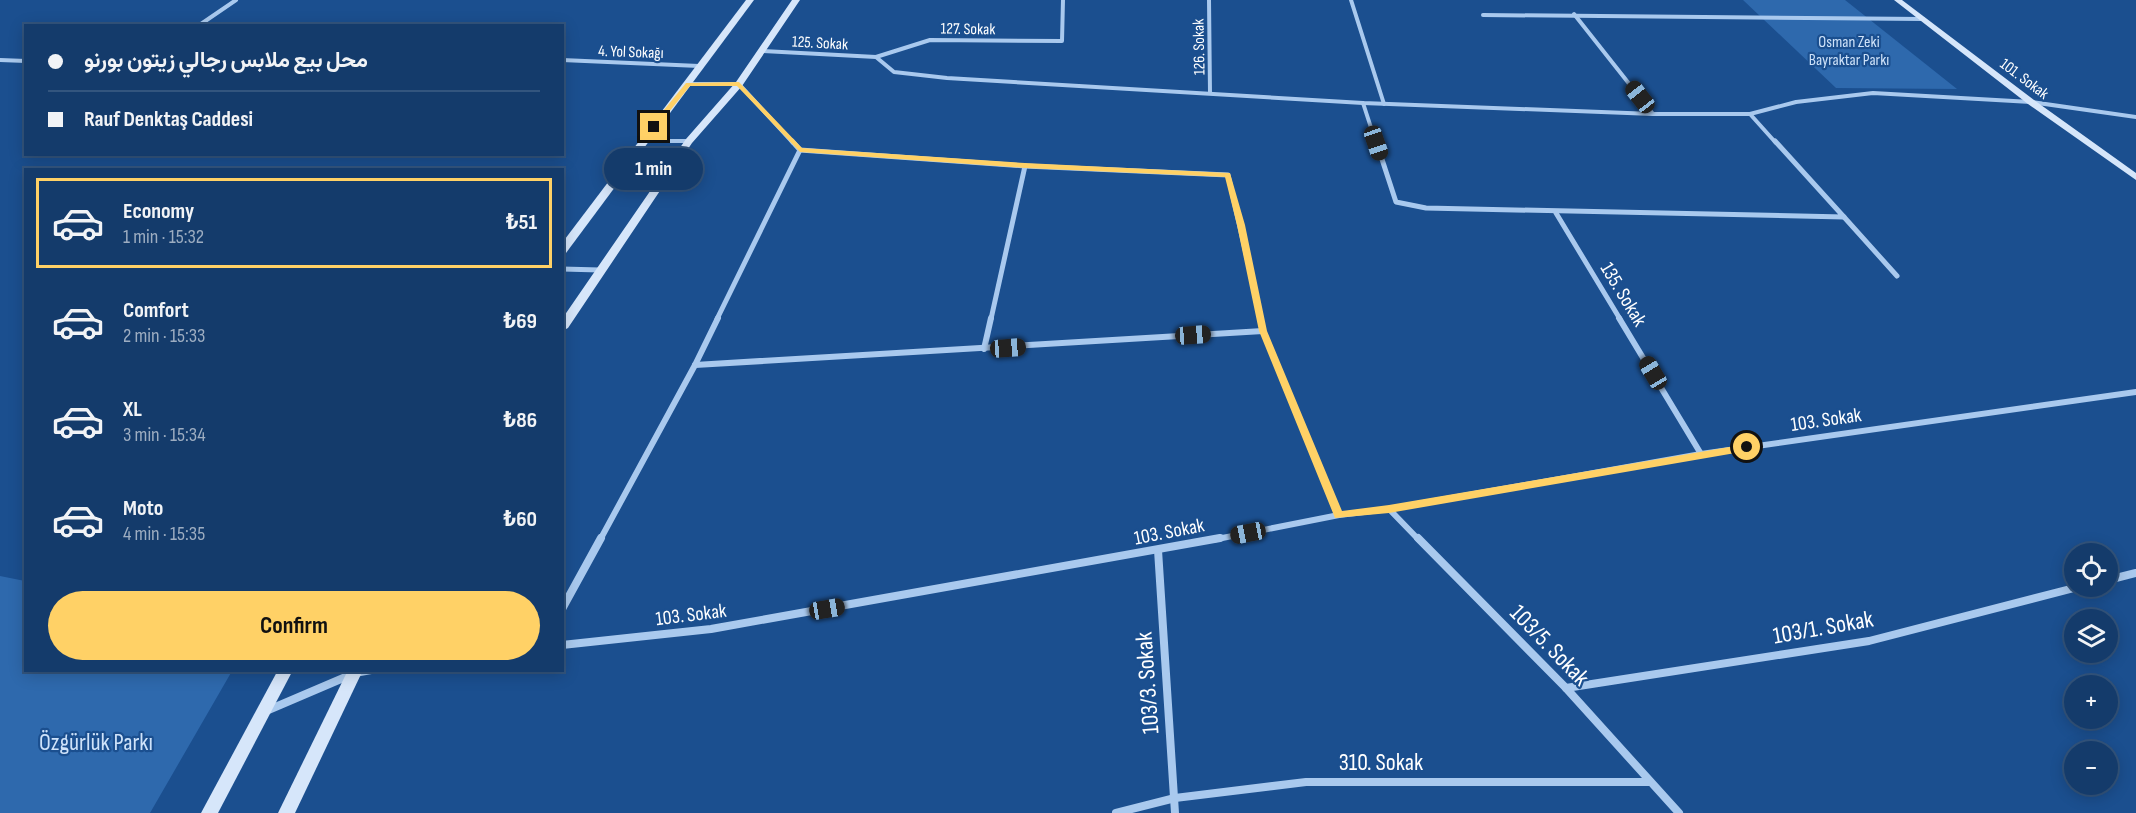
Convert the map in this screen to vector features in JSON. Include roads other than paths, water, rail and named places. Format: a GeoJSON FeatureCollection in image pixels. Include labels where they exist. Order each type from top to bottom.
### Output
{"type":"FeatureCollection","features":[{"type":"Feature","properties":{"kind":"main road"},"geometry":{"type":"LineString","coordinates":[[564,249],[750,0]]}},
{"type":"Feature","properties":{"kind":"main road"},"geometry":{"type":"LineString","coordinates":[[564,325],[690,141],[739,84],[796,0]]}},
{"type":"Feature","properties":{"kind":"main road","name":"101. Sokak"},"geometry":{"type":"LineString","coordinates":[[1898,0],[2031,102],[2136,177]]}},
{"type":"Feature","properties":{"kind":"main road"},"geometry":{"type":"LineString","coordinates":[[208,813],[285,672]]}},
{"type":"Feature","properties":{"kind":"main road"},"geometry":{"type":"LineString","coordinates":[[286,813],[359,672]]}},
{"type":"Feature","properties":{"kind":"street"},"geometry":{"type":"LineString","coordinates":[[201,24],[236,0]]}},
{"type":"Feature","properties":{"kind":"street","name":"127. Sokak"},"geometry":{"type":"LineString","coordinates":[[876,57],[930,40],[1062,41],[1064,0]]}},
{"type":"Feature","properties":{"kind":"street","name":"126. Sokak"},"geometry":{"type":"LineString","coordinates":[[1209,0],[1210,93]]}},
{"type":"Feature","properties":{"kind":"street"},"geometry":{"type":"LineString","coordinates":[[1351,0],[1384,104]]}},
{"type":"Feature","properties":{"kind":"street"},"geometry":{"type":"LineString","coordinates":[[1574,14],[1653,114]]}},
{"type":"Feature","properties":{"kind":"street"},"geometry":{"type":"LineString","coordinates":[[1484,15],[1574,14],[1923,19]]}},
{"type":"Feature","properties":{"kind":"street","name":"125. Sokak"},"geometry":{"type":"LineString","coordinates":[[763,51],[876,57]]}},
{"type":"Feature","properties":{"kind":"street"},"geometry":{"type":"LineString","coordinates":[[876,57],[894,72],[946,78],[1047,86],[1363,103],[1653,114],[1750,114],[1796,102],[1872,93],[2031,102],[2136,117]]}},
{"type":"Feature","properties":{"kind":"street"},"geometry":{"type":"LineString","coordinates":[[0,60],[24,61]]}},
{"type":"Feature","properties":{"kind":"street","name":"4. Yol Sokağı"},"geometry":{"type":"LineString","coordinates":[[564,60],[699,66]]}},
{"type":"Feature","properties":{"kind":"street"},"geometry":{"type":"LineString","coordinates":[[688,84],[739,84],[800,150],[1025,166],[1228,175],[1263,331],[1339,515]]}},
{"type":"Feature","properties":{"kind":"street"},"geometry":{"type":"LineString","coordinates":[[1363,103],[1396,202],[1426,208],[1556,213],[1844,217]]}},
{"type":"Feature","properties":{"kind":"street"},"geometry":{"type":"LineString","coordinates":[[1750,114],[1897,276]]}},
{"type":"Feature","properties":{"kind":"street"},"geometry":{"type":"LineString","coordinates":[[644,141],[690,141]]}},
{"type":"Feature","properties":{"kind":"street"},"geometry":{"type":"LineString","coordinates":[[564,605],[695,365],[800,150]]}},
{"type":"Feature","properties":{"kind":"street"},"geometry":{"type":"LineString","coordinates":[[984,349],[1025,166]]}},
{"type":"Feature","properties":{"kind":"street","name":"135. Sokak"},"geometry":{"type":"LineString","coordinates":[[1556,213],[1701,454]]}},
{"type":"Feature","properties":{"kind":"street"},"geometry":{"type":"LineString","coordinates":[[564,269],[600,270]]}},
{"type":"Feature","properties":{"kind":"street"},"geometry":{"type":"LineString","coordinates":[[695,365],[1263,331]]}},
{"type":"Feature","properties":{"kind":"street","name":"103. Sokak"},"geometry":{"type":"LineString","coordinates":[[564,645],[711,629],[1158,550],[1339,515],[1389,509],[1701,454],[2136,392]]}},
{"type":"Feature","properties":{"kind":"street","name":"103/5. Sokak"},"geometry":{"type":"LineString","coordinates":[[1389,509],[1566,688],[1679,813]]}},
{"type":"Feature","properties":{"kind":"street","name":"103/3. Sokak"},"geometry":{"type":"LineString","coordinates":[[1158,550],[1175,813]]}},
{"type":"Feature","properties":{"kind":"street"},"geometry":{"type":"LineString","coordinates":[[2118,578],[2136,573]]}},
{"type":"Feature","properties":{"kind":"street","name":"103/1. Sokak"},"geometry":{"type":"LineString","coordinates":[[1566,688],[1869,641],[2064,591]]}},
{"type":"Feature","properties":{"kind":"street"},"geometry":{"type":"LineString","coordinates":[[261,713],[358,672]]}},
{"type":"Feature","properties":{"kind":"street","name":"310. Sokak"},"geometry":{"type":"LineString","coordinates":[[1116,813],[1175,798],[1306,782],[1649,782]]}},
{"type":"Feature","properties":{"kind":"park label","name":"Osman Zeki Bayraktar Parkı"},"geometry":{"type":"Point","coordinates":[1849,50]}},
{"type":"Feature","properties":{"kind":"park label","name":"Özgürlük Parkı"},"geometry":{"type":"Point","coordinates":[96,742]}}]}
